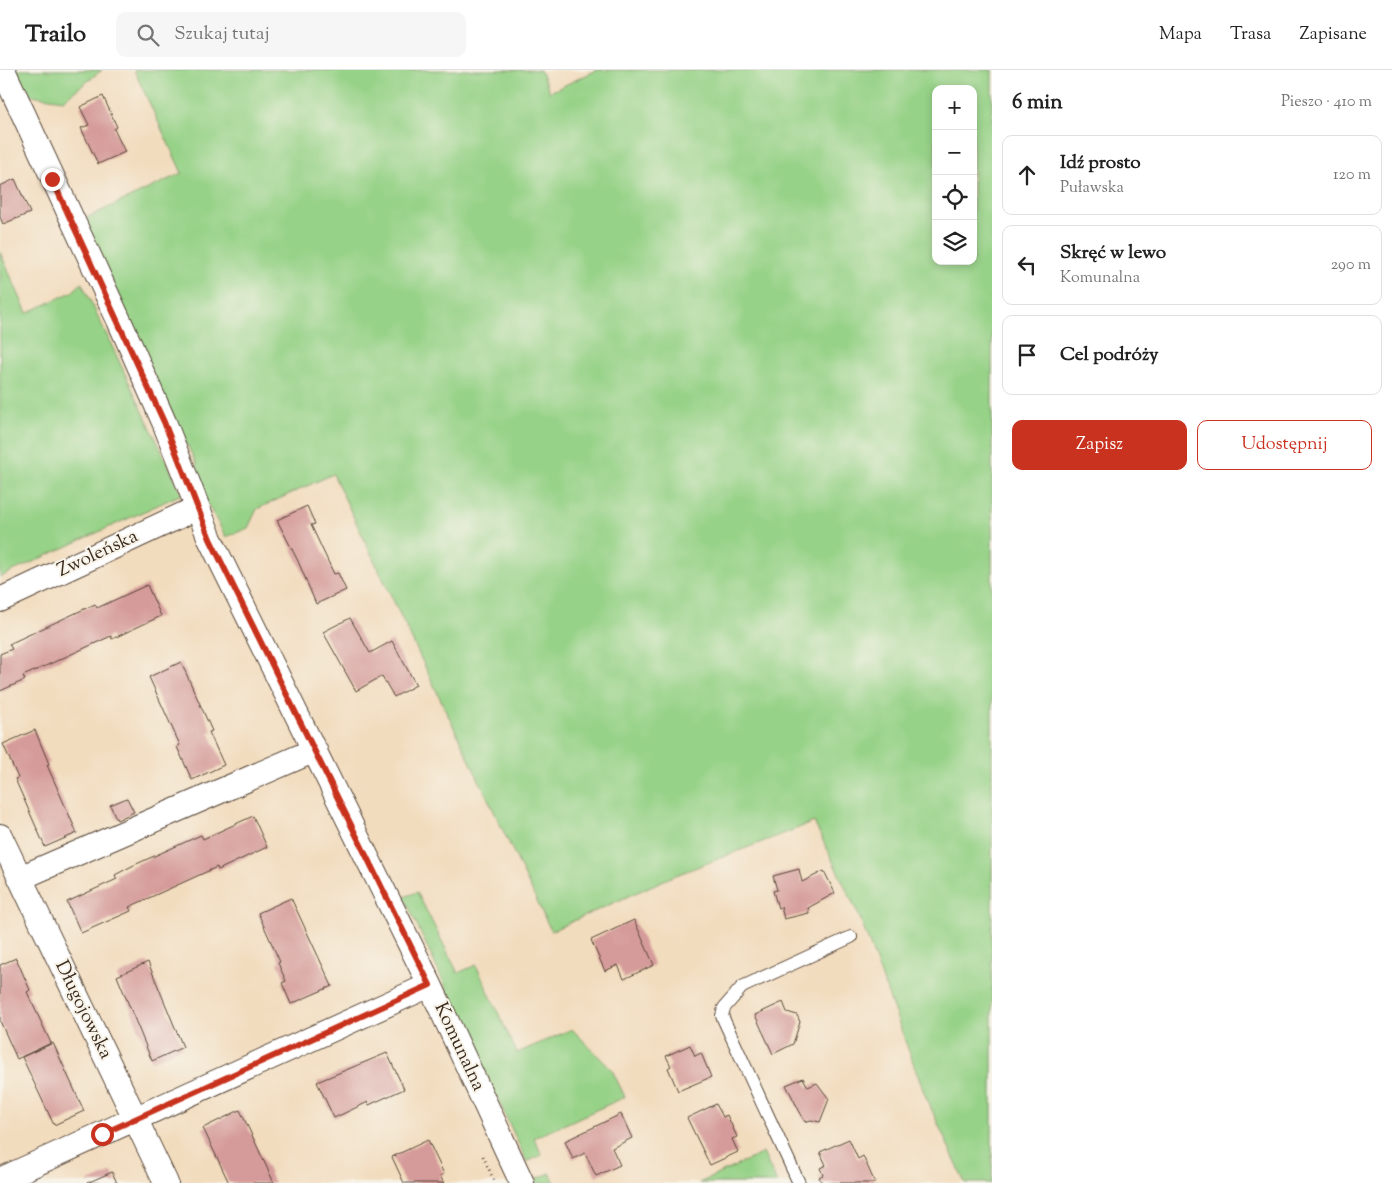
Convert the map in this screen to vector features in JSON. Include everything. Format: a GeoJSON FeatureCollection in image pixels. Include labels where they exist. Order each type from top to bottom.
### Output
{"type":"FeatureCollection","features":[{"type":"Feature","properties":{"kind":"street","name":"Komunalna"},"geometry":{"type":"LineString","coordinates":[[3,70],[164,422],[210,539],[430,985],[522,1183]]}},
{"type":"Feature","properties":{"kind":"street","name":"Zwoleńska"},"geometry":{"type":"LineString","coordinates":[[0,600],[197,508]]}},
{"type":"Feature","properties":{"kind":"street"},"geometry":{"type":"LineString","coordinates":[[20,878],[315,750]]}},
{"type":"Feature","properties":{"kind":"street","name":"Długojowska"},"geometry":{"type":"LineString","coordinates":[[0,836],[166,1183]]}},
{"type":"Feature","properties":{"kind":"street"},"geometry":{"type":"LineString","coordinates":[[0,1180],[430,985]]}},
{"type":"Feature","properties":{"kind":"lane"},"geometry":{"type":"LineString","coordinates":[[798,1183],[722,1016],[724,1008],[742,987],[852,937]]}},
{"type":"Feature","properties":{"kind":"path"},"geometry":{"type":"LineString","coordinates":[[480,1150],[495,1183]]}},
{"type":"Feature","properties":{"kind":"green space"},"geometry":{"type":"Polygon","coordinates":[[[13,70],[102,70],[63,100],[24,94],[13,70]]]}},
{"type":"Feature","properties":{"kind":"green space"},"geometry":{"type":"Polygon","coordinates":[[[134,70],[540,70],[550,92],[597,70],[992,70],[992,1183],[965,1183],[925,1095],[860,918],[814,822],[671,877],[551,931],[333,474],[257,509],[248,528],[226,537],[203,496],[196,463],[156,381],[84,219],[182,173],[134,70]]]}},
{"type":"Feature","properties":{"kind":"green space"},"geometry":{"type":"Polygon","coordinates":[[[0,252],[27,313],[72,292],[82,283],[182,494],[0,577],[0,252]]]}},
{"type":"Feature","properties":{"kind":"green space"},"geometry":{"type":"Polygon","coordinates":[[[417,892],[458,973],[476,965],[517,1053],[572,1029],[612,1070],[625,1097],[534,1138],[542,1155],[527,1162],[404,897],[417,892]]]}},
{"type":"Feature","properties":{"kind":"green space"},"geometry":{"type":"Polygon","coordinates":[[[763,1153],[777,1183],[699,1183],[763,1153]]]}},
{"type":"Feature","properties":{"kind":"green space"},"geometry":{"type":"Polygon","coordinates":[[[550,1173],[555,1183],[535,1183],[534,1180],[550,1173]]]}},
{"type":"Feature","properties":{"kind":"building"},"geometry":{"type":"Polygon","coordinates":[[[103,96],[117,127],[114,129],[125,152],[98,164],[81,128],[89,125],[80,107],[103,96]]]}},
{"type":"Feature","properties":{"kind":"building"},"geometry":{"type":"Polygon","coordinates":[[[15,179],[30,213],[3,224],[0,217],[0,186],[15,179]]]}},
{"type":"Feature","properties":{"kind":"building"},"geometry":{"type":"Polygon","coordinates":[[[307,506],[315,524],[311,525],[334,574],[338,573],[346,590],[316,604],[298,561],[277,520],[307,506]]]}},
{"type":"Feature","properties":{"kind":"building"},"geometry":{"type":"Polygon","coordinates":[[[147,585],[161,616],[112,639],[111,636],[23,676],[25,680],[0,691],[0,654],[12,649],[9,644],[95,604],[97,608],[147,585]]]}},
{"type":"Feature","properties":{"kind":"building"},"geometry":{"type":"Polygon","coordinates":[[[350,618],[370,653],[392,641],[416,685],[394,697],[382,676],[356,691],[323,632],[350,618]]]}},
{"type":"Feature","properties":{"kind":"building"},"geometry":{"type":"Polygon","coordinates":[[[181,662],[212,731],[209,732],[224,765],[192,780],[177,747],[180,745],[149,677],[181,662]]]}},
{"type":"Feature","properties":{"kind":"building"},"geometry":{"type":"Polygon","coordinates":[[[35,730],[49,764],[47,765],[77,833],[45,847],[15,779],[18,778],[3,744],[35,730]]]}},
{"type":"Feature","properties":{"kind":"building"},"geometry":{"type":"Polygon","coordinates":[[[127,798],[134,812],[117,820],[110,805],[127,798]]]}},
{"type":"Feature","properties":{"kind":"building"},"geometry":{"type":"Polygon","coordinates":[[[253,816],[267,847],[218,870],[217,867],[129,907],[131,911],[81,933],[67,902],[117,879],[115,875],[132,866],[201,835],[203,839],[253,816]]]}},
{"type":"Feature","properties":{"kind":"building"},"geometry":{"type":"Polygon","coordinates":[[[799,869],[802,882],[824,871],[835,893],[808,908],[809,913],[784,919],[781,907],[778,908],[773,891],[777,890],[773,876],[799,869]]]}},
{"type":"Feature","properties":{"kind":"building"},"geometry":{"type":"Polygon","coordinates":[[[291,898],[332,986],[291,1004],[282,983],[286,981],[278,963],[280,962],[258,913],[291,898]]]}},
{"type":"Feature","properties":{"kind":"building"},"geometry":{"type":"Polygon","coordinates":[[[634,920],[654,965],[624,979],[618,965],[605,971],[591,940],[634,920]]]}},
{"type":"Feature","properties":{"kind":"building"},"geometry":{"type":"Polygon","coordinates":[[[16,958],[30,990],[27,992],[51,1043],[17,1059],[0,1021],[0,965],[16,958]]]}},
{"type":"Feature","properties":{"kind":"building"},"geometry":{"type":"Polygon","coordinates":[[[148,962],[183,1047],[152,1061],[117,976],[148,962]]]}},
{"type":"Feature","properties":{"kind":"building"},"geometry":{"type":"Polygon","coordinates":[[[783,1002],[787,1012],[797,1015],[800,1022],[793,1044],[773,1054],[755,1015],[783,1002]]]}},
{"type":"Feature","properties":{"kind":"building"},"geometry":{"type":"Polygon","coordinates":[[[53,1043],[84,1111],[54,1125],[22,1057],[53,1043]]]}},
{"type":"Feature","properties":{"kind":"building"},"geometry":{"type":"Polygon","coordinates":[[[690,1045],[695,1056],[701,1053],[711,1077],[678,1091],[668,1068],[671,1066],[666,1056],[690,1045]]]}},
{"type":"Feature","properties":{"kind":"building"},"geometry":{"type":"Polygon","coordinates":[[[387,1053],[404,1089],[369,1105],[368,1102],[334,1118],[317,1082],[387,1053]]]}},
{"type":"Feature","properties":{"kind":"building"},"geometry":{"type":"Polygon","coordinates":[[[803,1078],[808,1087],[817,1083],[829,1099],[820,1122],[811,1120],[805,1122],[786,1085],[803,1078]]]}},
{"type":"Feature","properties":{"kind":"building"},"geometry":{"type":"Polygon","coordinates":[[[716,1104],[723,1117],[727,1115],[737,1137],[732,1139],[738,1152],[710,1165],[687,1118],[716,1104]]]}},
{"type":"Feature","properties":{"kind":"building"},"geometry":{"type":"Polygon","coordinates":[[[240,1110],[274,1183],[229,1183],[203,1128],[240,1110]]]}},
{"type":"Feature","properties":{"kind":"building"},"geometry":{"type":"Polygon","coordinates":[[[621,1114],[632,1138],[612,1148],[620,1165],[596,1176],[585,1153],[573,1159],[565,1141],[621,1114]]]}},
{"type":"Feature","properties":{"kind":"building"},"geometry":{"type":"Polygon","coordinates":[[[849,1139],[858,1159],[863,1156],[875,1183],[822,1183],[819,1177],[823,1175],[820,1168],[826,1165],[820,1152],[849,1139]]]}},
{"type":"Feature","properties":{"kind":"building"},"geometry":{"type":"Polygon","coordinates":[[[428,1140],[444,1174],[440,1176],[444,1183],[404,1183],[392,1157],[428,1140]]]}},
{"type":"Feature","properties":{"kind":"building"},"geometry":{"type":"Polygon","coordinates":[[[112,1172],[117,1183],[87,1183],[112,1172]]]}},
{"type":"Feature","properties":{"kind":"route"},"geometry":{"type":"LineString","coordinates":[[52,179],[122,327],[164,422],[190,493],[210,539],[430,985],[102,1134]]}}]}
